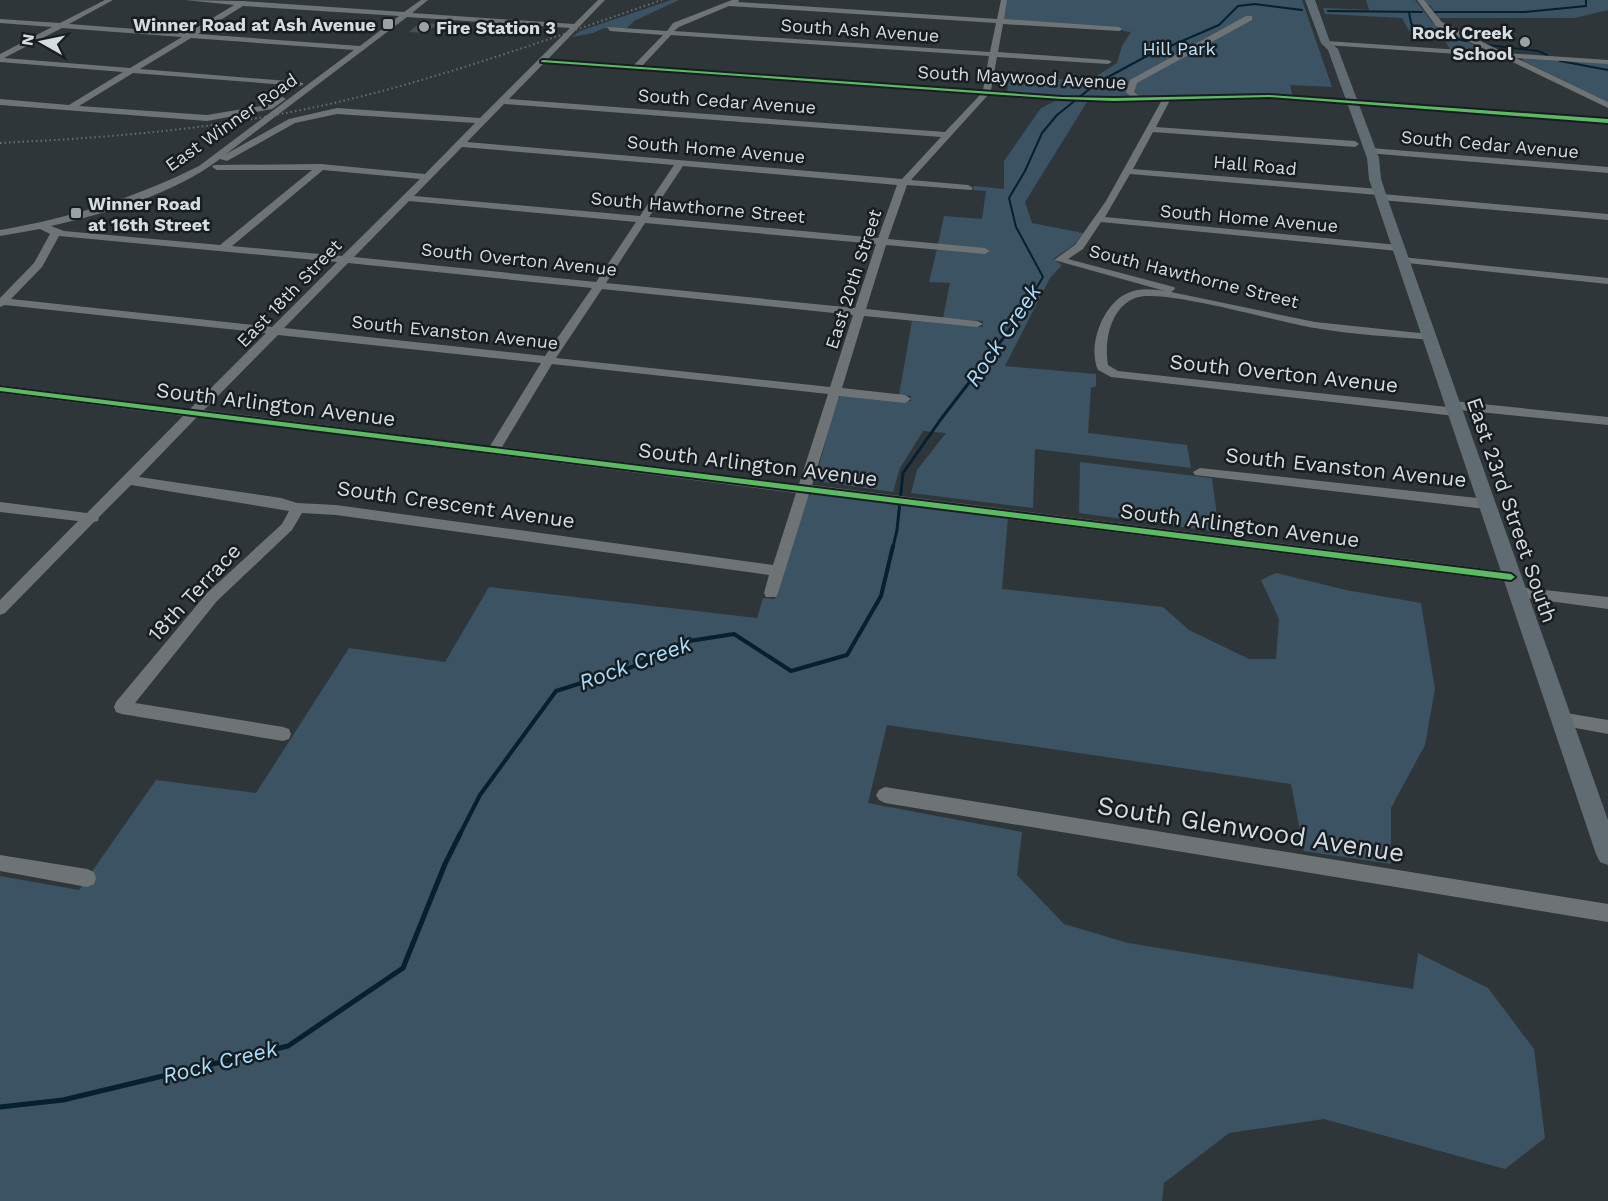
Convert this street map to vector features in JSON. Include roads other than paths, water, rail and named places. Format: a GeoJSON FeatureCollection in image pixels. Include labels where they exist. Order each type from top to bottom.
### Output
{"type":"FeatureCollection","features":[{"type":"Feature","properties":{"kind":"main road","name":"East 23rd Street South"},"geometry":{"type":"LineString","coordinates":[[1310,0],[1326,43],[1322,49],[1370,151],[1378,190],[1608,854]]}},
{"type":"Feature","properties":{"kind":"main road","name":"East 23rd Street South"},"geometry":{"type":"LineString","coordinates":[[1346,102],[1359,158],[1378,190]]}},
{"type":"Feature","properties":{"kind":"street"},"geometry":{"type":"LineString","coordinates":[[0,59],[110,0]]}},
{"type":"Feature","properties":{"kind":"street"},"geometry":{"type":"LineString","coordinates":[[188,0],[576,26]]}},
{"type":"Feature","properties":{"kind":"street"},"geometry":{"type":"LineString","coordinates":[[337,54],[411,0]]}},
{"type":"Feature","properties":{"kind":"street","name":"East Winner Road"},"geometry":{"type":"LineString","coordinates":[[0,233],[86,216],[133,201],[170,185],[204,166],[425,0]]}},
{"type":"Feature","properties":{"kind":"street","name":"East 18th Street"},"geometry":{"type":"LineString","coordinates":[[0,609],[93,518],[602,0]]}},
{"type":"Feature","properties":{"kind":"street"},"geometry":{"type":"LineString","coordinates":[[636,68],[667,33],[684,20],[738,0]]}},
{"type":"Feature","properties":{"kind":"street"},"geometry":{"type":"LineString","coordinates":[[986,93],[1004,0]]}},
{"type":"Feature","properties":{"kind":"street"},"geometry":{"type":"LineString","coordinates":[[1420,0],[1439,24],[1608,105]]}},
{"type":"Feature","properties":{"kind":"street"},"geometry":{"type":"LineString","coordinates":[[71,107],[244,2]]}},
{"type":"Feature","properties":{"kind":"street"},"geometry":{"type":"LineString","coordinates":[[729,4],[1119,29]]}},
{"type":"Feature","properties":{"kind":"street"},"geometry":{"type":"LineString","coordinates":[[1137,99],[1130,92],[1133,82],[1249,18]]}},
{"type":"Feature","properties":{"kind":"street"},"geometry":{"type":"LineString","coordinates":[[0,21],[361,48]]}},
{"type":"Feature","properties":{"kind":"street","name":"South Ash Avenue"},"geometry":{"type":"LineString","coordinates":[[610,29],[1108,62]]}},
{"type":"Feature","properties":{"kind":"street"},"geometry":{"type":"LineString","coordinates":[[1326,43],[1608,62]]}},
{"type":"Feature","properties":{"kind":"street"},"geometry":{"type":"LineString","coordinates":[[0,59],[300,84]]}},
{"type":"Feature","properties":{"kind":"street","name":"South Maywood Avenue"},"geometry":{"type":"LineString","coordinates":[[543,60],[1095,100],[1244,96],[1608,122]]}},
{"type":"Feature","properties":{"kind":"street"},"geometry":{"type":"LineString","coordinates":[[0,102],[207,118],[269,106],[286,96],[308,76]]}},
{"type":"Feature","properties":{"kind":"street","name":"East 20th Street"},"geometry":{"type":"LineString","coordinates":[[771,593],[896,197],[905,182],[986,93]]}},
{"type":"Feature","properties":{"kind":"street"},"geometry":{"type":"LineString","coordinates":[[1097,219],[1111,201],[1167,98]]}},
{"type":"Feature","properties":{"kind":"street","name":"South Cedar Avenue"},"geometry":{"type":"LineString","coordinates":[[503,100],[947,135]]}},
{"type":"Feature","properties":{"kind":"street"},"geometry":{"type":"LineString","coordinates":[[204,166],[230,157],[292,121],[337,111],[483,121]]}},
{"type":"Feature","properties":{"kind":"street"},"geometry":{"type":"LineString","coordinates":[[1150,129],[1355,144]]}},
{"type":"Feature","properties":{"kind":"street","name":"South Home Avenue"},"geometry":{"type":"LineString","coordinates":[[461,144],[968,188]]}},
{"type":"Feature","properties":{"kind":"street","name":"South Cedar Avenue"},"geometry":{"type":"LineString","coordinates":[[1370,151],[1608,170]]}},
{"type":"Feature","properties":{"kind":"street"},"geometry":{"type":"LineString","coordinates":[[494,450],[549,360],[680,163]]}},
{"type":"Feature","properties":{"kind":"street"},"geometry":{"type":"LineString","coordinates":[[204,166],[321,166],[429,177]]}},
{"type":"Feature","properties":{"kind":"street"},"geometry":{"type":"LineString","coordinates":[[222,250],[321,166]]}},
{"type":"Feature","properties":{"kind":"street","name":"Hall Road"},"geometry":{"type":"LineString","coordinates":[[1127,171],[1378,190],[1608,217]]}},
{"type":"Feature","properties":{"kind":"street","name":"South Hawthorne Street"},"geometry":{"type":"LineString","coordinates":[[408,198],[985,251]]}},
{"type":"Feature","properties":{"kind":"street","name":"South Home Avenue"},"geometry":{"type":"LineString","coordinates":[[1097,219],[1400,254]]}},
{"type":"Feature","properties":{"kind":"street","name":"South Hawthorne Street"},"geometry":{"type":"LineString","coordinates":[[1097,219],[1079,247],[1059,260],[1123,275],[1206,301],[1315,324],[1429,337]]}},
{"type":"Feature","properties":{"kind":"street"},"geometry":{"type":"LineString","coordinates":[[2,302],[38,265],[57,233],[42,225]]}},
{"type":"Feature","properties":{"kind":"street"},"geometry":{"type":"LineString","coordinates":[[0,240],[16,235],[23,229]]}},
{"type":"Feature","properties":{"kind":"street","name":"South Overton Avenue"},"geometry":{"type":"LineString","coordinates":[[57,233],[977,324]]}},
{"type":"Feature","properties":{"kind":"street"},"geometry":{"type":"LineString","coordinates":[[1400,254],[1608,281]]}},
{"type":"Feature","properties":{"kind":"street","name":"South Overton Avenue"},"geometry":{"type":"LineString","coordinates":[[1206,301],[1161,295],[1132,295],[1110,317],[1100,335],[1098,346],[1102,367],[1110,373],[1453,409],[1607,416]]}},
{"type":"Feature","properties":{"kind":"street","name":"South Evanston Avenue"},"geometry":{"type":"LineString","coordinates":[[2,302],[905,399]]}},
{"type":"Feature","properties":{"kind":"street","name":"South Arlington Avenue"},"geometry":{"type":"LineString","coordinates":[[0,388],[924,503],[1514,584],[1608,603]]}},
{"type":"Feature","properties":{"kind":"street","name":"South Evanston Avenue"},"geometry":{"type":"LineString","coordinates":[[1200,472],[1486,504]]}},
{"type":"Feature","properties":{"kind":"street","name":"South Crescent Avenue"},"geometry":{"type":"LineString","coordinates":[[130,480],[281,503],[296,508],[336,510],[778,571]]}},
{"type":"Feature","properties":{"kind":"street"},"geometry":{"type":"LineString","coordinates":[[0,507],[93,518]]}},
{"type":"Feature","properties":{"kind":"street","name":"18th Terrace"},"geometry":{"type":"LineString","coordinates":[[282,734],[122,707],[212,597],[287,527],[295,515],[296,508]]}},
{"type":"Feature","properties":{"kind":"street"},"geometry":{"type":"LineString","coordinates":[[1560,719],[1608,727]]}},
{"type":"Feature","properties":{"kind":"street","name":"South Glenwood Avenue"},"geometry":{"type":"LineString","coordinates":[[885,795],[1019,819],[1462,887],[1608,913]]}},
{"type":"Feature","properties":{"kind":"street"},"geometry":{"type":"LineString","coordinates":[[0,863],[87,878]]}},
{"type":"Feature","properties":{"kind":"waterway","name":"Rock Creek"},"geometry":{"type":"LineString","coordinates":[[1434,12],[1525,12],[1586,6],[1586,0]]}},
{"type":"Feature","properties":{"kind":"waterway","name":"Rock Creek"},"geometry":{"type":"LineString","coordinates":[[1017,320],[1043,277],[1016,227],[1009,198],[1025,171],[1042,133],[1057,115],[1097,83],[1145,57],[1219,25],[1238,6],[1255,4],[1302,10]]}},
{"type":"Feature","properties":{"kind":"waterway","name":"Rock Creek"},"geometry":{"type":"LineString","coordinates":[[1328,11],[1422,12]]}},
{"type":"Feature","properties":{"kind":"waterway"},"geometry":{"type":"LineString","coordinates":[[1409,12],[1411,23],[1416,30],[1466,41]]}},
{"type":"Feature","properties":{"kind":"waterway"},"geometry":{"type":"LineString","coordinates":[[1487,45],[1538,51],[1547,55]]}},
{"type":"Feature","properties":{"kind":"waterway"},"geometry":{"type":"LineString","coordinates":[[1560,61],[1608,70]]}},
{"type":"Feature","properties":{"kind":"waterway","name":"Rock Creek"},"geometry":{"type":"LineString","coordinates":[[893,547],[903,473],[941,419],[1018,319]]}},
{"type":"Feature","properties":{"kind":"waterway","name":"Rock Creek"},"geometry":{"type":"LineString","coordinates":[[459,836],[480,795],[556,691],[632,667],[683,642],[734,634],[791,671],[847,655],[881,596],[893,546]]}},
{"type":"Feature","properties":{"kind":"waterway","name":"Rock Creek"},"geometry":{"type":"LineString","coordinates":[[0,1107],[63,1100],[288,1046],[403,968],[445,864],[459,836]]}},
{"type":"Feature","properties":{"kind":"railway"},"geometry":{"type":"LineString","coordinates":[[0,143],[154,132],[306,109],[352,99],[441,74],[662,0]]}},
{"type":"Feature","properties":{"kind":"place","name":"Winner Road at Ash Avenue"},"geometry":{"type":"Point","coordinates":[388,24]}},
{"type":"Feature","properties":{"kind":"place","name":"Fire Station 3"},"geometry":{"type":"Point","coordinates":[424,27]}},
{"type":"Feature","properties":{"kind":"place","name":"Rock Creek School"},"geometry":{"type":"Point","coordinates":[1525,42]}},
{"type":"Feature","properties":{"kind":"place","name":"Winner Road at 16th Street"},"geometry":{"type":"Point","coordinates":[76,213]}},
{"type":"Feature","properties":{"kind":"park label","name":"Hill Park"},"geometry":{"type":"Point","coordinates":[1179,48]}}]}
